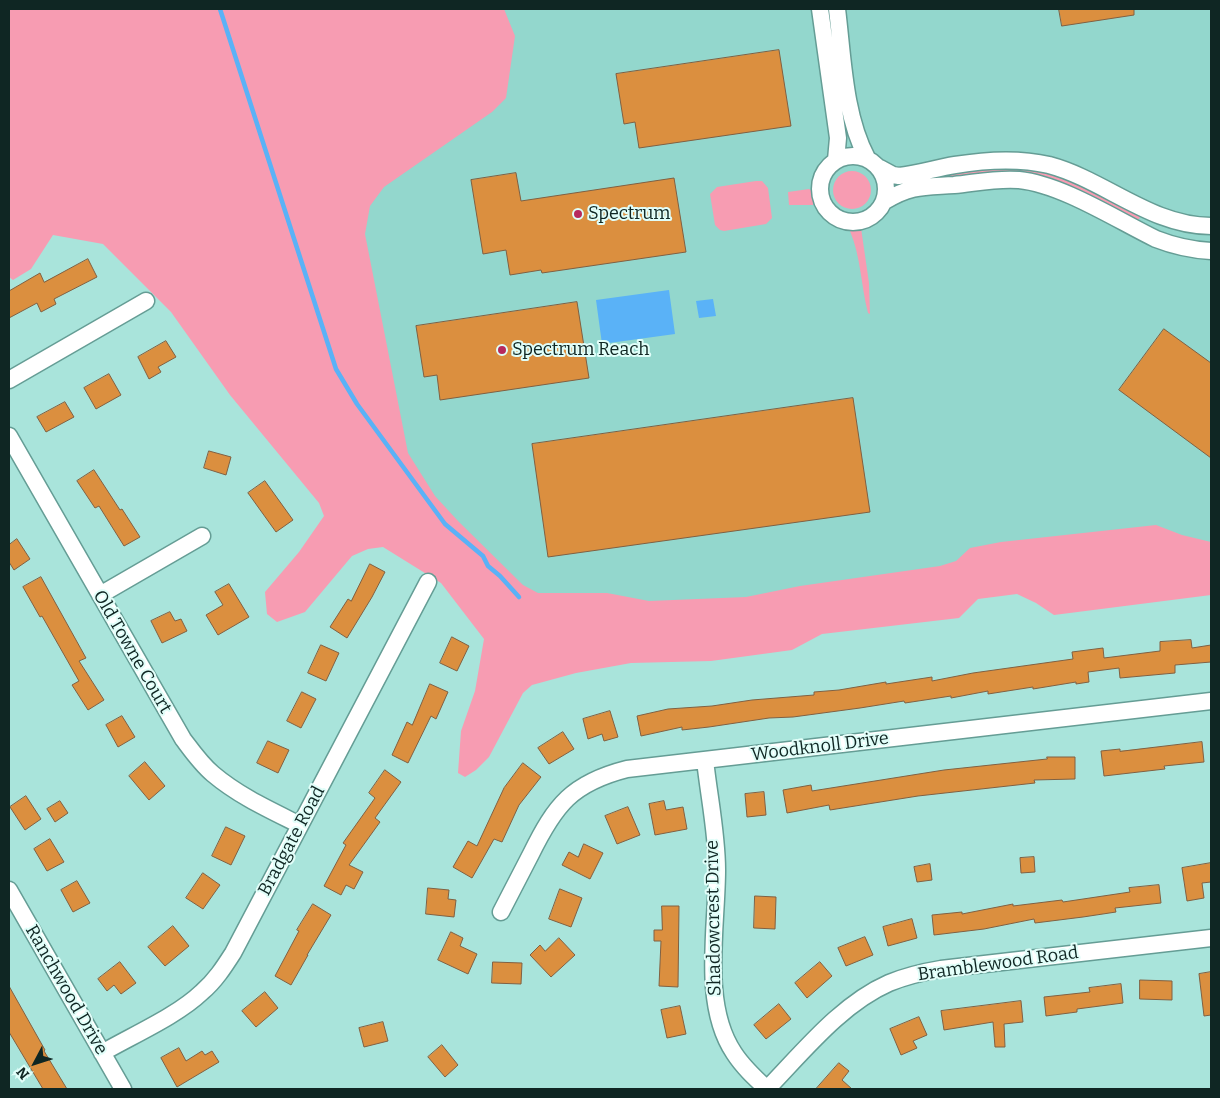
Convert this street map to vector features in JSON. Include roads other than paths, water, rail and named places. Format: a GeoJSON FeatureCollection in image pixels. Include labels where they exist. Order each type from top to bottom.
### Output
{"type":"FeatureCollection","features":[{"type":"Feature","properties":{"kind":"street"},"geometry":{"type":"LineString","coordinates":[[820,9],[838,138],[836,160]]}},
{"type":"Feature","properties":{"kind":"street"},"geometry":{"type":"LineString","coordinates":[[837,9],[852,118],[857,138],[886,183],[885,202]]}},
{"type":"Feature","properties":{"kind":"street"},"geometry":{"type":"LineString","coordinates":[[1211,226],[1188,224],[1169,219],[1071,174],[1032,162],[976,162],[899,176],[851,155],[836,160],[824,172],[820,187],[824,205],[830,213],[846,222],[856,222],[873,216],[885,202],[900,192],[924,186],[1019,180],[1057,190],[1164,242],[1196,250],[1211,251]]}},
{"type":"Feature","properties":{"kind":"street"},"geometry":{"type":"LineString","coordinates":[[9,380],[146,301]]}},
{"type":"Feature","properties":{"kind":"street","name":"Old Towne Court"},"geometry":{"type":"LineString","coordinates":[[9,436],[183,739],[196,757],[212,774],[231,788],[254,802],[300,824]]}},
{"type":"Feature","properties":{"kind":"street"},"geometry":{"type":"LineString","coordinates":[[100,595],[202,536]]}},
{"type":"Feature","properties":{"kind":"street","name":"Bradgate Road"},"geometry":{"type":"LineString","coordinates":[[102,1052],[181,1008],[202,993],[219,974],[233,953],[428,582]]}},
{"type":"Feature","properties":{"kind":"street","name":"Woodknoll Drive"},"geometry":{"type":"LineString","coordinates":[[501,912],[545,825],[558,808],[576,791],[605,775],[627,769],[1211,701]]}},
{"type":"Feature","properties":{"kind":"street","name":"Shadowcrest Drive"},"geometry":{"type":"LineString","coordinates":[[705,760],[717,869],[713,988],[716,1009],[722,1029],[734,1053],[748,1071],[767,1089]]}},
{"type":"Feature","properties":{"kind":"street","name":"Ranchwood Drive"},"geometry":{"type":"LineString","coordinates":[[9,890],[123,1089]]}},
{"type":"Feature","properties":{"kind":"street","name":"Bramblewood Road"},"geometry":{"type":"LineString","coordinates":[[767,1089],[843,1012],[877,989],[914,974],[941,969],[1211,938]]}},
{"type":"Feature","properties":{"kind":"water"},"geometry":{"type":"Polygon","coordinates":[[[669,290],[675,334],[602,344],[596,300],[669,290]]]}},
{"type":"Feature","properties":{"kind":"water"},"geometry":{"type":"Polygon","coordinates":[[[713,299],[716,316],[699,318],[696,301],[713,299]]]}},
{"type":"Feature","properties":{"kind":"waterway"},"geometry":{"type":"LineString","coordinates":[[220,9],[336,369],[357,404],[445,524],[483,556],[488,566],[519,597]]}},
{"type":"Feature","properties":{"kind":"place","name":"Spectrum"},"geometry":{"type":"Point","coordinates":[578,214]}},
{"type":"Feature","properties":{"kind":"place","name":"Spectrum Reach"},"geometry":{"type":"Point","coordinates":[502,350]}}]}
